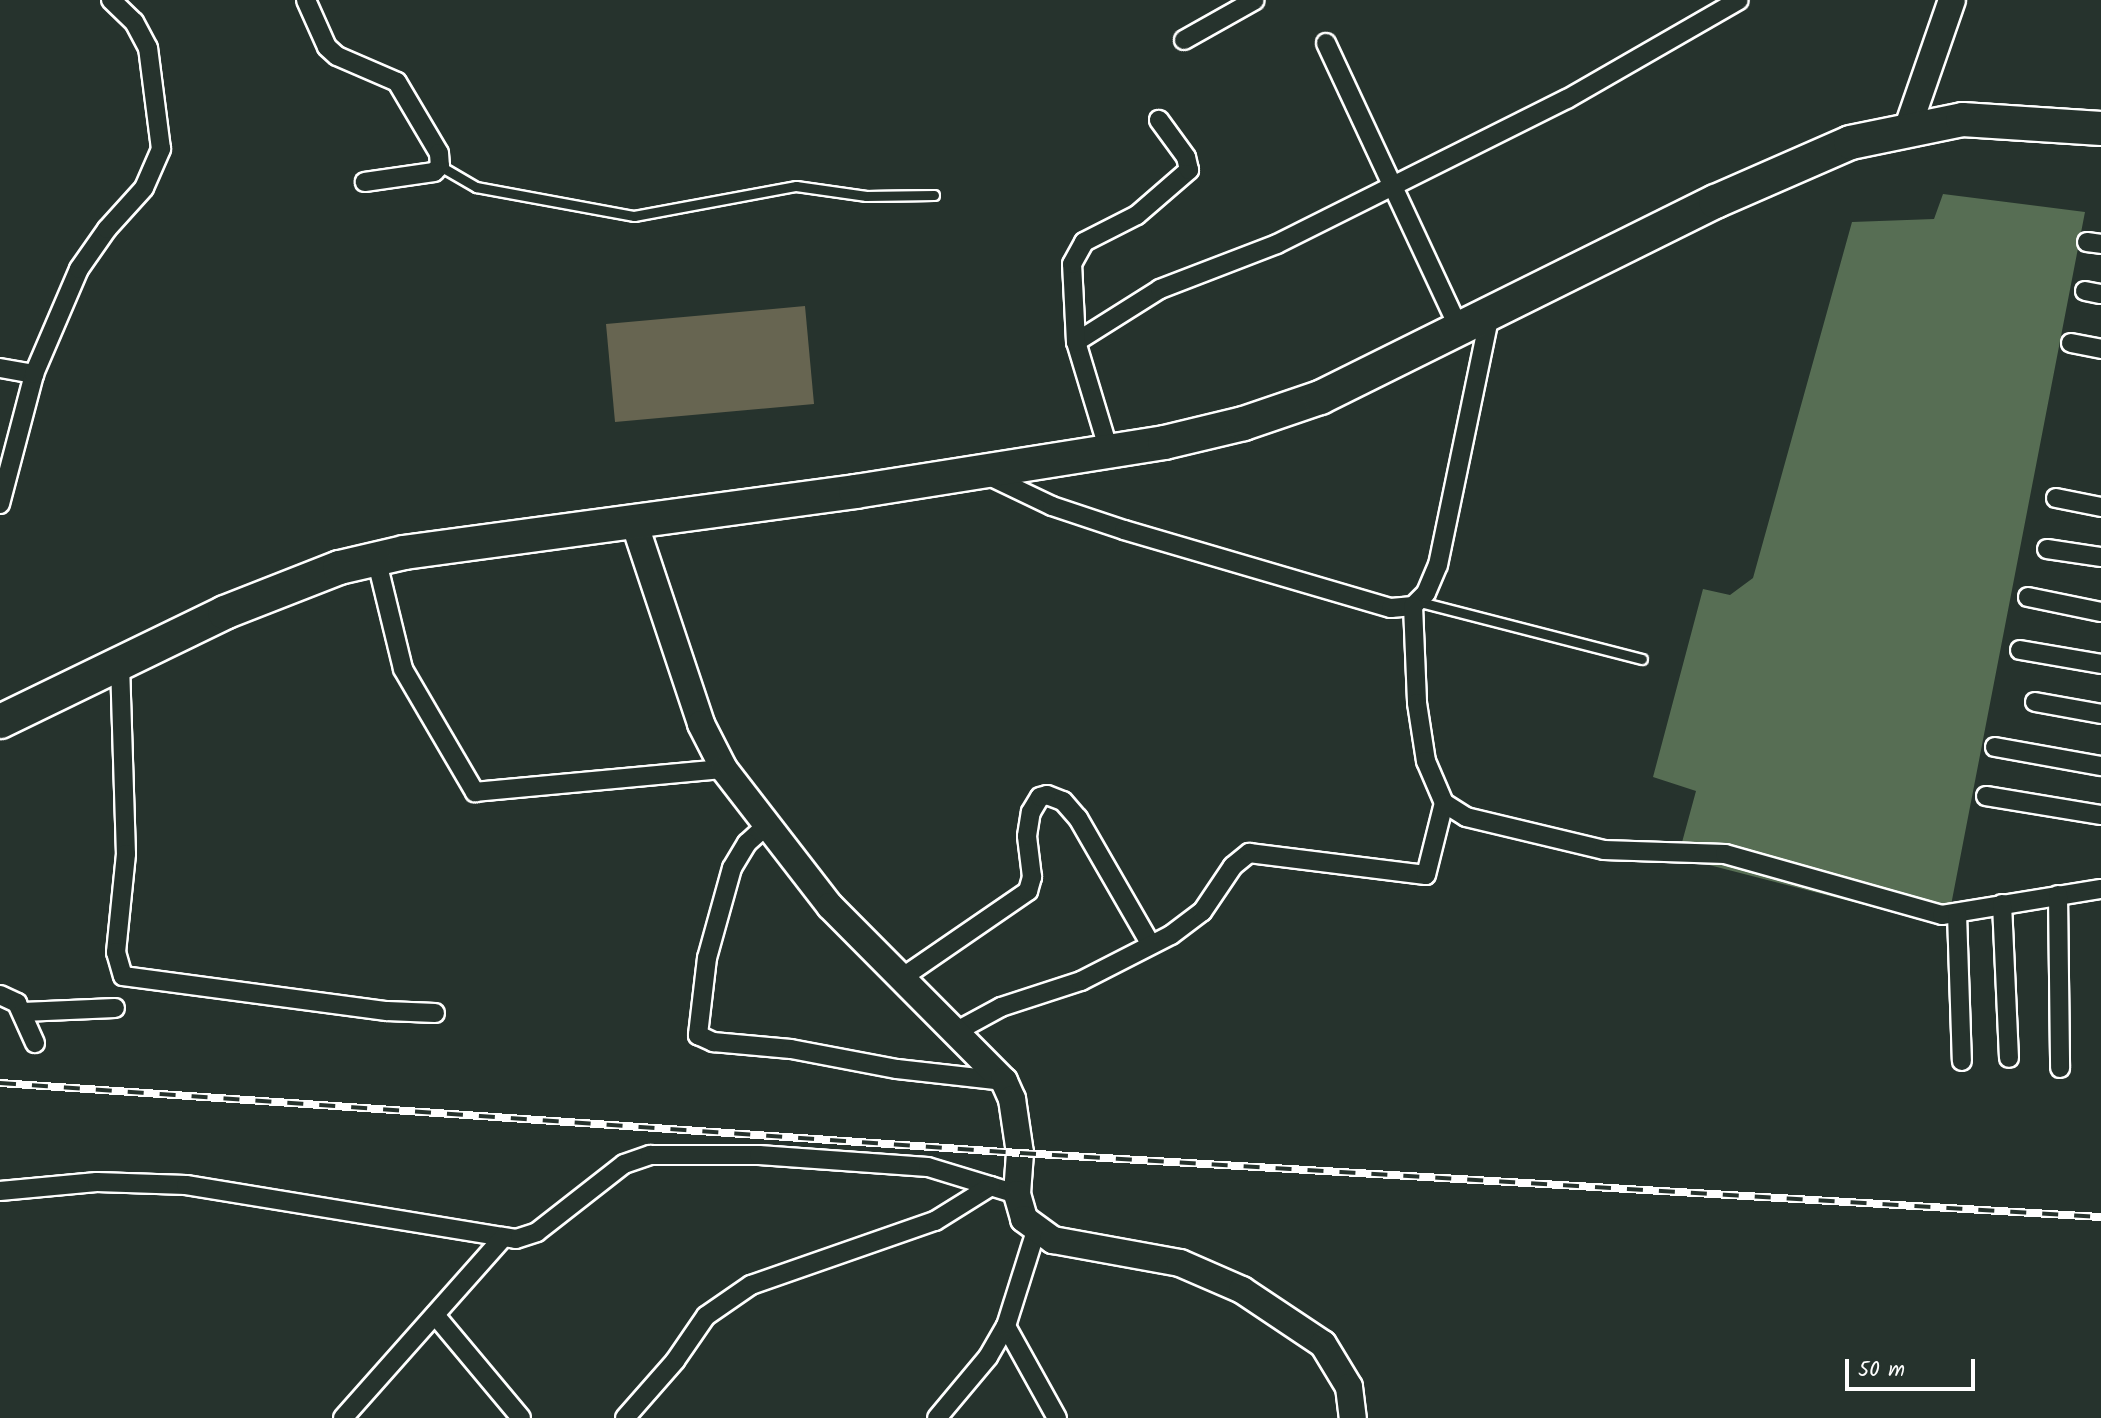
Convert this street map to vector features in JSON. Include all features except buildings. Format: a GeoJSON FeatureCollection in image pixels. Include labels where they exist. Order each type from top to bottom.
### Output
{"type":"FeatureCollection","features":[{"type":"Feature","properties":{"kind":"highway"},"geometry":{"type":"LineString","coordinates":[[0,721],[277,589],[376,558],[1109,451],[1243,423],[1320,397],[1788,168],[1850,142],[1908,127],[1962,119],[2101,128]]}},
{"type":"Feature","properties":{"kind":"street"},"geometry":{"type":"LineString","coordinates":[[0,504],[34,374],[79,269],[107,229],[144,188],[161,149],[148,48],[134,22],[111,0]]}},
{"type":"Feature","properties":{"kind":"street"},"geometry":{"type":"LineString","coordinates":[[306,0],[320,34],[337,56],[387,75],[407,93],[436,146],[440,166],[427,174],[365,182]]}},
{"type":"Feature","properties":{"kind":"street"},"geometry":{"type":"LineString","coordinates":[[1184,40],[1255,0]]}},
{"type":"Feature","properties":{"kind":"street"},"geometry":{"type":"LineString","coordinates":[[1076,342],[1160,289],[1268,248],[1567,99],[1739,0]]}},
{"type":"Feature","properties":{"kind":"street"},"geometry":{"type":"LineString","coordinates":[[1908,127],[1952,0]]}},
{"type":"Feature","properties":{"kind":"street"},"geometry":{"type":"LineString","coordinates":[[1326,43],[1460,330]]}},
{"type":"Feature","properties":{"kind":"street"},"geometry":{"type":"LineString","coordinates":[[1109,451],[1076,342],[1073,264],[1077,248],[1093,235],[1137,215],[1189,170],[1186,158],[1159,120]]}},
{"type":"Feature","properties":{"kind":"street"},"geometry":{"type":"LineString","coordinates":[[1490,315],[1438,565],[1416,604],[1420,729],[1426,761],[1444,803],[1466,817],[1590,848],[1725,854],[1942,915],[2101,889]]}},
{"type":"Feature","properties":{"kind":"street"},"geometry":{"type":"LineString","coordinates":[[2071,343],[2101,349]]}},
{"type":"Feature","properties":{"kind":"street"},"geometry":{"type":"LineString","coordinates":[[0,368],[34,374]]}},
{"type":"Feature","properties":{"kind":"street"},"geometry":{"type":"LineString","coordinates":[[978,471],[1052,506],[1124,530],[1391,608],[1416,604]]}},
{"type":"Feature","properties":{"kind":"street"},"geometry":{"type":"LineString","coordinates":[[2056,498],[2101,507]]}},
{"type":"Feature","properties":{"kind":"street"},"geometry":{"type":"LineString","coordinates":[[633,519],[701,724],[724,769],[830,906],[1004,1081],[1012,1099],[1020,1153],[1017,1194],[1024,1219],[1036,1231],[1053,1240],[1190,1265],[1242,1290],[1323,1344],[1349,1387],[1353,1418]]}},
{"type":"Feature","properties":{"kind":"street"},"geometry":{"type":"LineString","coordinates":[[2047,549],[2101,558]]}},
{"type":"Feature","properties":{"kind":"street"},"geometry":{"type":"LineString","coordinates":[[376,558],[403,669],[475,792],[724,769]]}},
{"type":"Feature","properties":{"kind":"street"},"geometry":{"type":"LineString","coordinates":[[2028,597],[2101,612]]}},
{"type":"Feature","properties":{"kind":"street"},"geometry":{"type":"LineString","coordinates":[[2020,650],[2101,664]]}},
{"type":"Feature","properties":{"kind":"street"},"geometry":{"type":"LineString","coordinates":[[120,664],[126,854],[116,952],[123,975],[387,1011],[435,1013]]}},
{"type":"Feature","properties":{"kind":"street"},"geometry":{"type":"LineString","coordinates":[[2035,702],[2101,714]]}},
{"type":"Feature","properties":{"kind":"street"},"geometry":{"type":"LineString","coordinates":[[1995,747],[2101,766]]}},
{"type":"Feature","properties":{"kind":"street"},"geometry":{"type":"LineString","coordinates":[[903,978],[1028,891],[1032,877],[1027,836],[1035,803],[1047,795],[1063,801],[1078,818],[1151,945]]}},
{"type":"Feature","properties":{"kind":"street"},"geometry":{"type":"LineString","coordinates":[[1986,796],[2101,815]]}},
{"type":"Feature","properties":{"kind":"street"},"geometry":{"type":"LineString","coordinates":[[957,1031],[1001,1007],[1081,981],[1151,945],[1202,912],[1233,866],[1249,853],[1426,875],[1444,803]]}},
{"type":"Feature","properties":{"kind":"street"},"geometry":{"type":"LineString","coordinates":[[767,825],[747,843],[732,868],[707,958],[698,1035],[713,1042],[791,1049],[897,1069],[1004,1081]]}},
{"type":"Feature","properties":{"kind":"street"},"geometry":{"type":"LineString","coordinates":[[2059,895],[2060,1068]]}},
{"type":"Feature","properties":{"kind":"street"},"geometry":{"type":"LineString","coordinates":[[2002,904],[2009,1058]]}},
{"type":"Feature","properties":{"kind":"street"},"geometry":{"type":"LineString","coordinates":[[1958,914],[1962,1061]]}},
{"type":"Feature","properties":{"kind":"street"},"geometry":{"type":"LineString","coordinates":[[0,995],[10,998],[23,1012],[34,1043]]}},
{"type":"Feature","properties":{"kind":"street"},"geometry":{"type":"LineString","coordinates":[[23,1012],[115,1008]]}},
{"type":"Feature","properties":{"kind":"street"},"geometry":{"type":"LineString","coordinates":[[0,1191],[97,1182],[186,1185],[503,1238],[526,1238],[537,1232],[624,1164],[650,1155],[759,1156],[928,1167],[1017,1194]]}},
{"type":"Feature","properties":{"kind":"street"},"geometry":{"type":"LineString","coordinates":[[625,1418],[676,1361],[706,1316],[751,1285],[935,1221],[991,1186]]}},
{"type":"Feature","properties":{"kind":"street"},"geometry":{"type":"LineString","coordinates":[[937,1418],[988,1357],[1006,1326],[1036,1231]]}},
{"type":"Feature","properties":{"kind":"street"},"geometry":{"type":"LineString","coordinates":[[343,1418],[503,1238]]}},
{"type":"Feature","properties":{"kind":"street"},"geometry":{"type":"LineString","coordinates":[[435,1315],[521,1418]]}},
{"type":"Feature","properties":{"kind":"street"},"geometry":{"type":"LineString","coordinates":[[1006,1326],[1058,1418]]}},
{"type":"Feature","properties":{"kind":"lane"},"geometry":{"type":"LineString","coordinates":[[440,166],[476,187],[634,216],[796,186],[866,196],[934,195]]}},
{"type":"Feature","properties":{"kind":"lane"},"geometry":{"type":"LineString","coordinates":[[1416,604],[1642,659]]}},
{"type":"Feature","properties":{"kind":"green space"},"geometry":{"type":"Polygon","coordinates":[[[1943,194],[2085,212],[1947,926],[1678,857],[1696,791],[1653,777],[1703,589],[1730,595],[1753,578],[1852,222],[1934,219],[1943,194]]]}},
{"type":"Feature","properties":{"kind":"railway"},"geometry":{"type":"LineString","coordinates":[[0,1083],[1020,1153],[2101,1217]]}}]}
